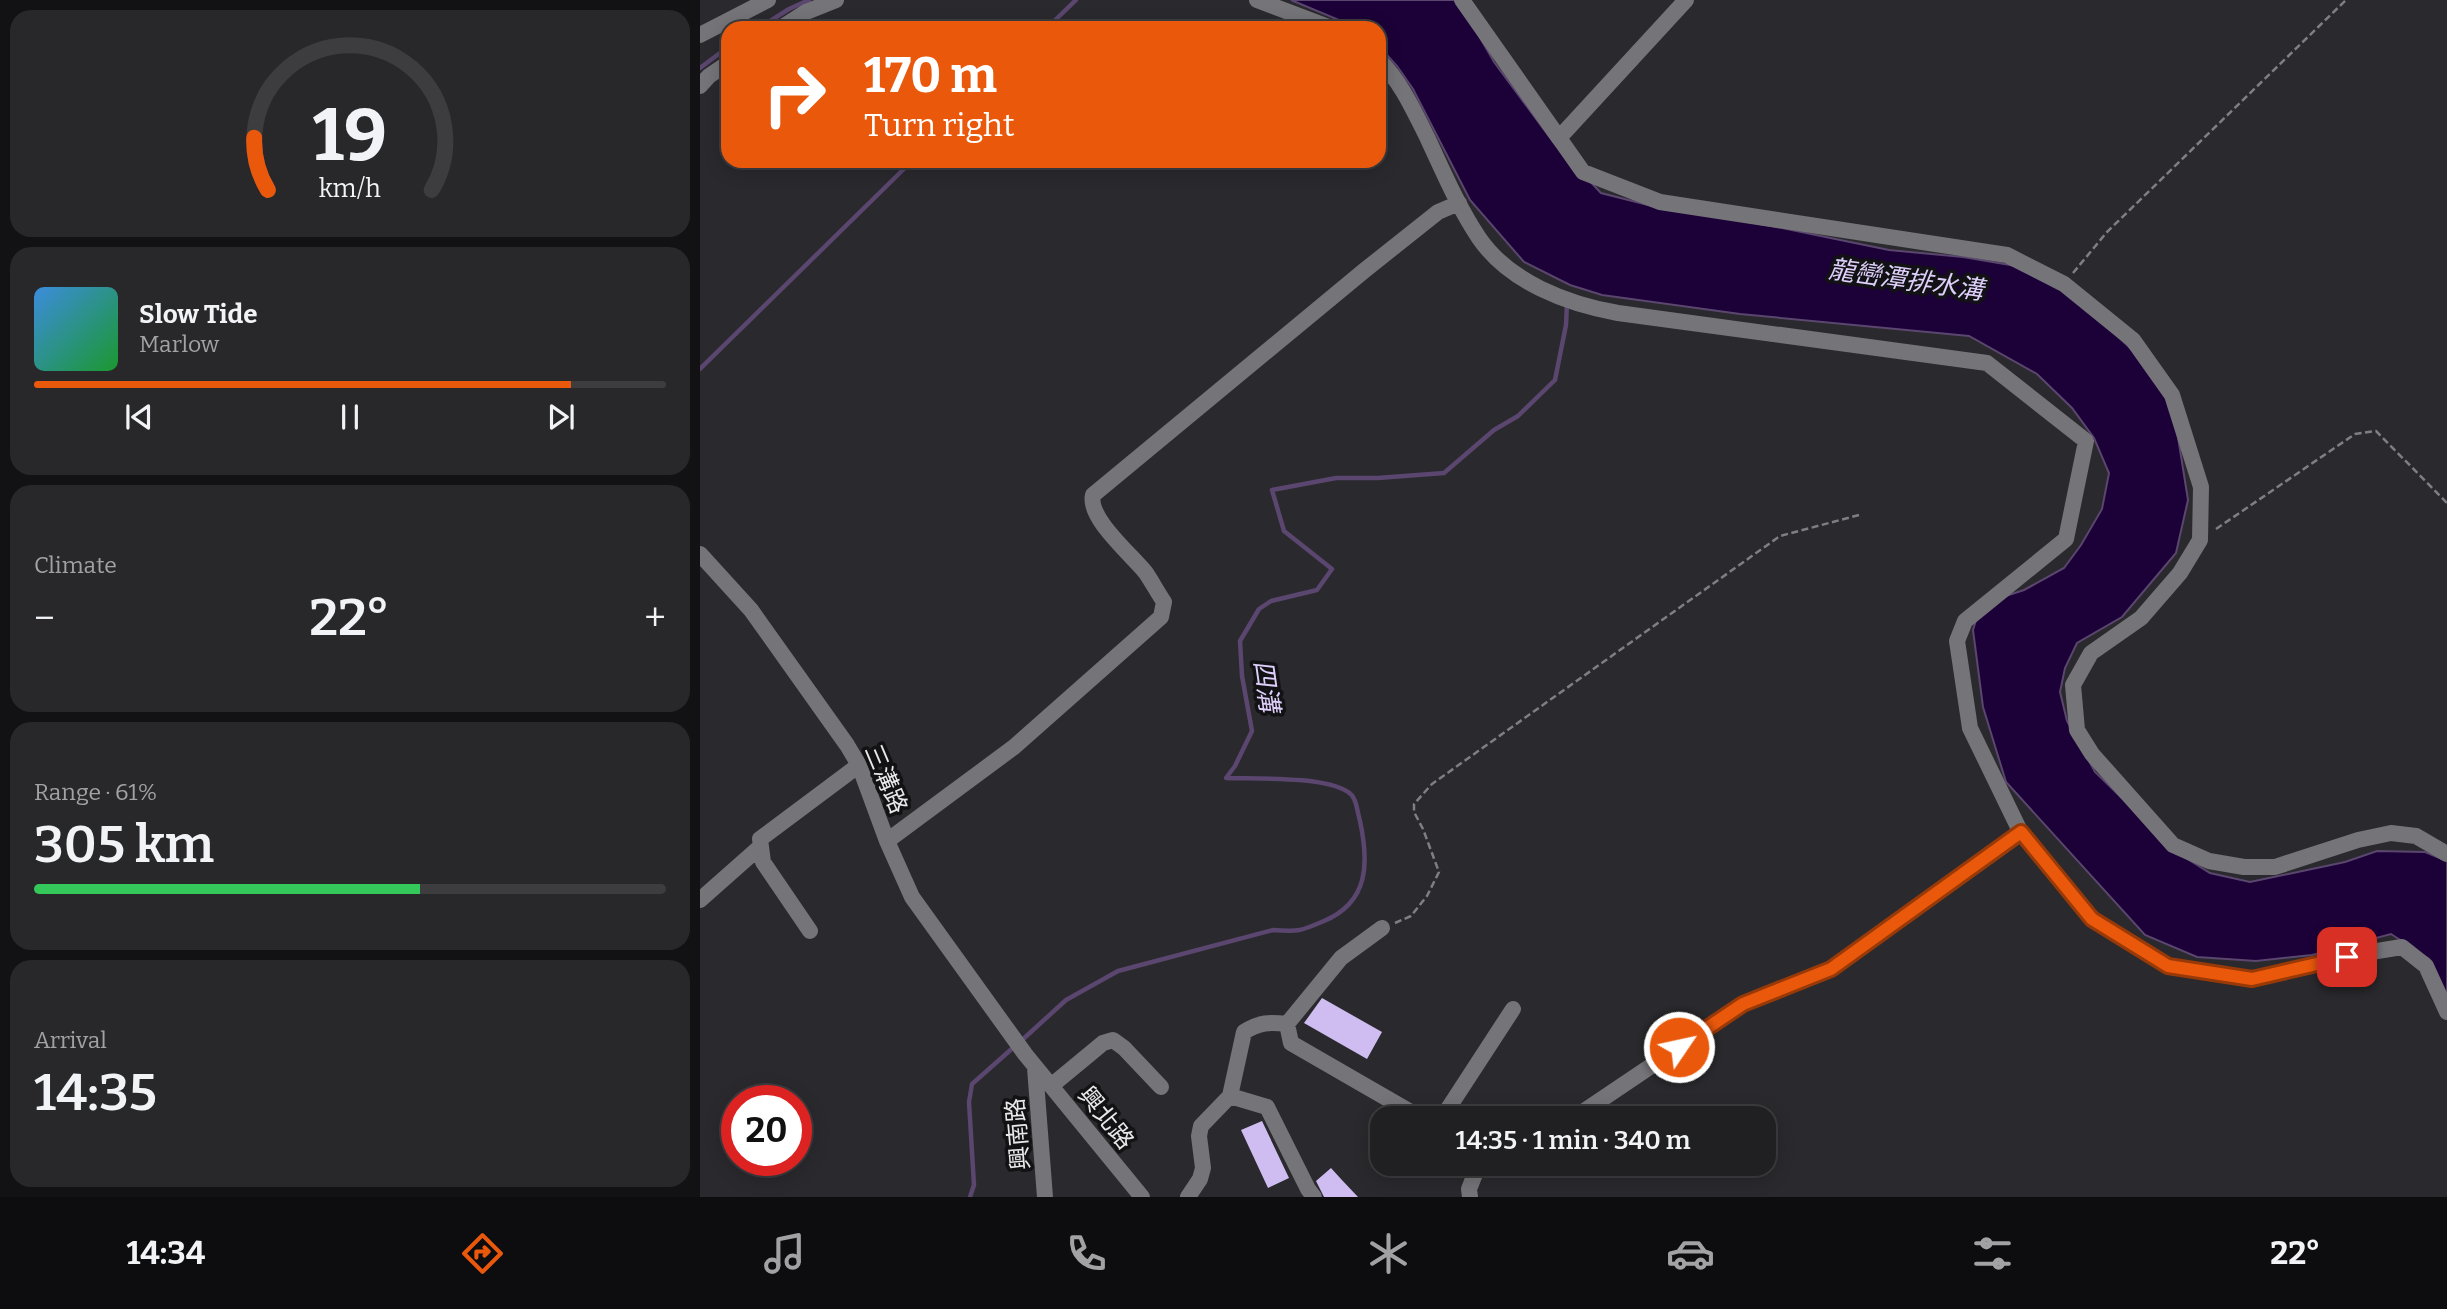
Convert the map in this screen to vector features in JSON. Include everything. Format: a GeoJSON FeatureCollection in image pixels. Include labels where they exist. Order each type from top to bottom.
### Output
{"type":"FeatureCollection","features":[{"type":"Feature","properties":{"kind":"street"},"geometry":{"type":"LineString","coordinates":[[727,21],[768,0]]}},
{"type":"Feature","properties":{"kind":"street"},"geometry":{"type":"LineString","coordinates":[[792,21],[836,0]]}},
{"type":"Feature","properties":{"kind":"street"},"geometry":{"type":"LineString","coordinates":[[1256,0],[1312,21]]}},
{"type":"Feature","properties":{"kind":"street"},"geometry":{"type":"LineString","coordinates":[[1462,0],[1583,172],[1660,202],[2007,256],[2064,284],[2133,340],[2172,395],[2201,487],[2200,540],[2180,573],[2141,618],[2091,653],[2073,685],[2077,730],[2092,754],[2173,845],[2209,861],[2244,867],[2274,867],[2358,840],[2391,833],[2416,836],[2447,854]]}},
{"type":"Feature","properties":{"kind":"street"},"geometry":{"type":"LineString","coordinates":[[1559,138],[1686,0]]}},
{"type":"Feature","properties":{"kind":"street"},"geometry":{"type":"LineString","coordinates":[[700,35],[721,24]]}},
{"type":"Feature","properties":{"kind":"street"},"geometry":{"type":"LineString","coordinates":[[700,86],[721,68]]}},
{"type":"Feature","properties":{"kind":"street"},"geometry":{"type":"LineString","coordinates":[[1386,68],[1401,85],[1480,239],[1503,263],[1536,287],[1586,308],[1987,363],[2086,441],[2066,539],[1965,621],[1957,641],[1970,728],[2021,832],[2092,919],[2168,966],[2252,979],[2371,951],[2402,947],[2426,966],[2447,1012]]}},
{"type":"Feature","properties":{"kind":"street"},"geometry":{"type":"LineString","coordinates":[[887,841],[1014,747],[1161,617],[1164,602],[1146,573],[1097,515],[1091,502],[1093,495],[1365,270],[1438,212],[1460,203]]}},
{"type":"Feature","properties":{"kind":"street","name":"三溝路"},"geometry":{"type":"LineString","coordinates":[[700,554],[751,610],[830,720],[859,765],[887,841],[912,897],[1035,1068]]}},
{"type":"Feature","properties":{"kind":"street"},"geometry":{"type":"LineString","coordinates":[[810,931],[763,862],[760,839],[859,765]]}},
{"type":"Feature","properties":{"kind":"street"},"geometry":{"type":"LineString","coordinates":[[1592,1106],[1743,1004],[1831,969],[2021,832]]}},
{"type":"Feature","properties":{"kind":"street"},"geometry":{"type":"LineString","coordinates":[[700,900],[761,846]]}},
{"type":"Feature","properties":{"kind":"street"},"geometry":{"type":"LineString","coordinates":[[1382,928],[1341,958],[1287,1024],[1290,1043],[1400,1106]]}},
{"type":"Feature","properties":{"kind":"street"},"geometry":{"type":"LineString","coordinates":[[1450,1106],[1513,1009]]}},
{"type":"Feature","properties":{"kind":"street"},"geometry":{"type":"LineString","coordinates":[[1188,1197],[1200,1179],[1203,1168],[1200,1126],[1230,1096],[1244,1032],[1257,1024],[1287,1024]]}},
{"type":"Feature","properties":{"kind":"street"},"geometry":{"type":"LineString","coordinates":[[1051,1086],[1103,1043],[1113,1040],[1161,1087]]}},
{"type":"Feature","properties":{"kind":"street","name":"興北路"},"geometry":{"type":"LineString","coordinates":[[1035,1068],[1142,1197]]}},
{"type":"Feature","properties":{"kind":"street","name":"興南路"},"geometry":{"type":"LineString","coordinates":[[1035,1068],[1045,1197]]}},
{"type":"Feature","properties":{"kind":"street"},"geometry":{"type":"LineString","coordinates":[[1230,1096],[1267,1107],[1314,1197]]}},
{"type":"Feature","properties":{"kind":"street"},"geometry":{"type":"LineString","coordinates":[[1470,1197],[1469,1189],[1474,1176]]}},
{"type":"Feature","properties":{"kind":"path"},"geometry":{"type":"LineString","coordinates":[[2064,284],[2107,232],[2346,0]]}},
{"type":"Feature","properties":{"kind":"path"},"geometry":{"type":"LineString","coordinates":[[2200,540],[2355,434],[2376,431],[2447,503]]}},
{"type":"Feature","properties":{"kind":"path"},"geometry":{"type":"LineString","coordinates":[[1382,928],[1411,916],[1427,896],[1439,872],[1413,804],[1432,784],[1780,536],[1859,515]]}},
{"type":"Feature","properties":{"kind":"water","name":"龍巒潭排水溝"},"geometry":{"type":"Polygon","coordinates":[[[1291,0],[1454,0],[1463,8],[1494,62],[1554,143],[1601,193],[1648,205],[1772,226],[1889,250],[1963,257],[2016,266],[2053,281],[2106,325],[2152,369],[2171,407],[2188,500],[2176,553],[2122,617],[2077,643],[2065,668],[2060,692],[2067,721],[2095,772],[2178,853],[2210,873],[2250,882],[2345,862],[2377,851],[2425,852],[2447,861],[2447,997],[2429,959],[2391,934],[2312,955],[2256,961],[2197,957],[2145,935],[2006,782],[1983,707],[1973,630],[1981,604],[2024,590],[2064,568],[2102,509],[2109,473],[2094,438],[2072,408],[2037,374],[1969,336],[1740,314],[1602,295],[1570,285],[1524,262],[1470,200],[1413,89],[1386,54],[1386,21],[1341,21],[1291,0]]]}},
{"type":"Feature","properties":{"kind":"building"},"geometry":{"type":"Polygon","coordinates":[[[1322,998],[1382,1032],[1367,1059],[1304,1023],[1322,998]]]}},
{"type":"Feature","properties":{"kind":"building"},"geometry":{"type":"Polygon","coordinates":[[[1262,1121],[1289,1178],[1268,1188],[1241,1130],[1262,1121]]]}},
{"type":"Feature","properties":{"kind":"building"},"geometry":{"type":"Polygon","coordinates":[[[1331,1168],[1358,1197],[1324,1197],[1316,1181],[1331,1168]]]}},
{"type":"Feature","properties":{"kind":"waterway"},"geometry":{"type":"LineString","coordinates":[[770,21],[809,0]]}},
{"type":"Feature","properties":{"kind":"waterway"},"geometry":{"type":"LineString","coordinates":[[1054,21],[1076,0]]}},
{"type":"Feature","properties":{"kind":"waterway"},"geometry":{"type":"LineString","coordinates":[[700,68],[721,52]]}},
{"type":"Feature","properties":{"kind":"waterway"},"geometry":{"type":"LineString","coordinates":[[700,369],[905,168]]}},
{"type":"Feature","properties":{"kind":"waterway","name":"四溝"},"geometry":{"type":"LineString","coordinates":[[1021,1041],[1066,1000],[1118,971],[1273,930],[1305,929],[1339,913],[1350,903],[1358,892],[1364,866],[1363,837],[1351,794],[1323,783],[1226,778],[1252,731],[1242,676],[1240,641],[1259,609],[1271,601],[1317,590],[1332,569],[1284,531],[1272,490],[1336,478],[1444,473],[1494,430],[1518,416],[1555,380],[1566,325],[1567,303]]}},
{"type":"Feature","properties":{"kind":"waterway","name":"四溝"},"geometry":{"type":"LineString","coordinates":[[970,1197],[974,1185],[969,1102],[972,1084],[1015,1046]]}},
{"type":"Feature","properties":{"kind":"route"},"geometry":{"type":"LineString","coordinates":[[1679,1047],[1743,1004],[1831,969],[2021,832],[2092,919],[2168,966],[2252,979],[2347,957]]}}]}
